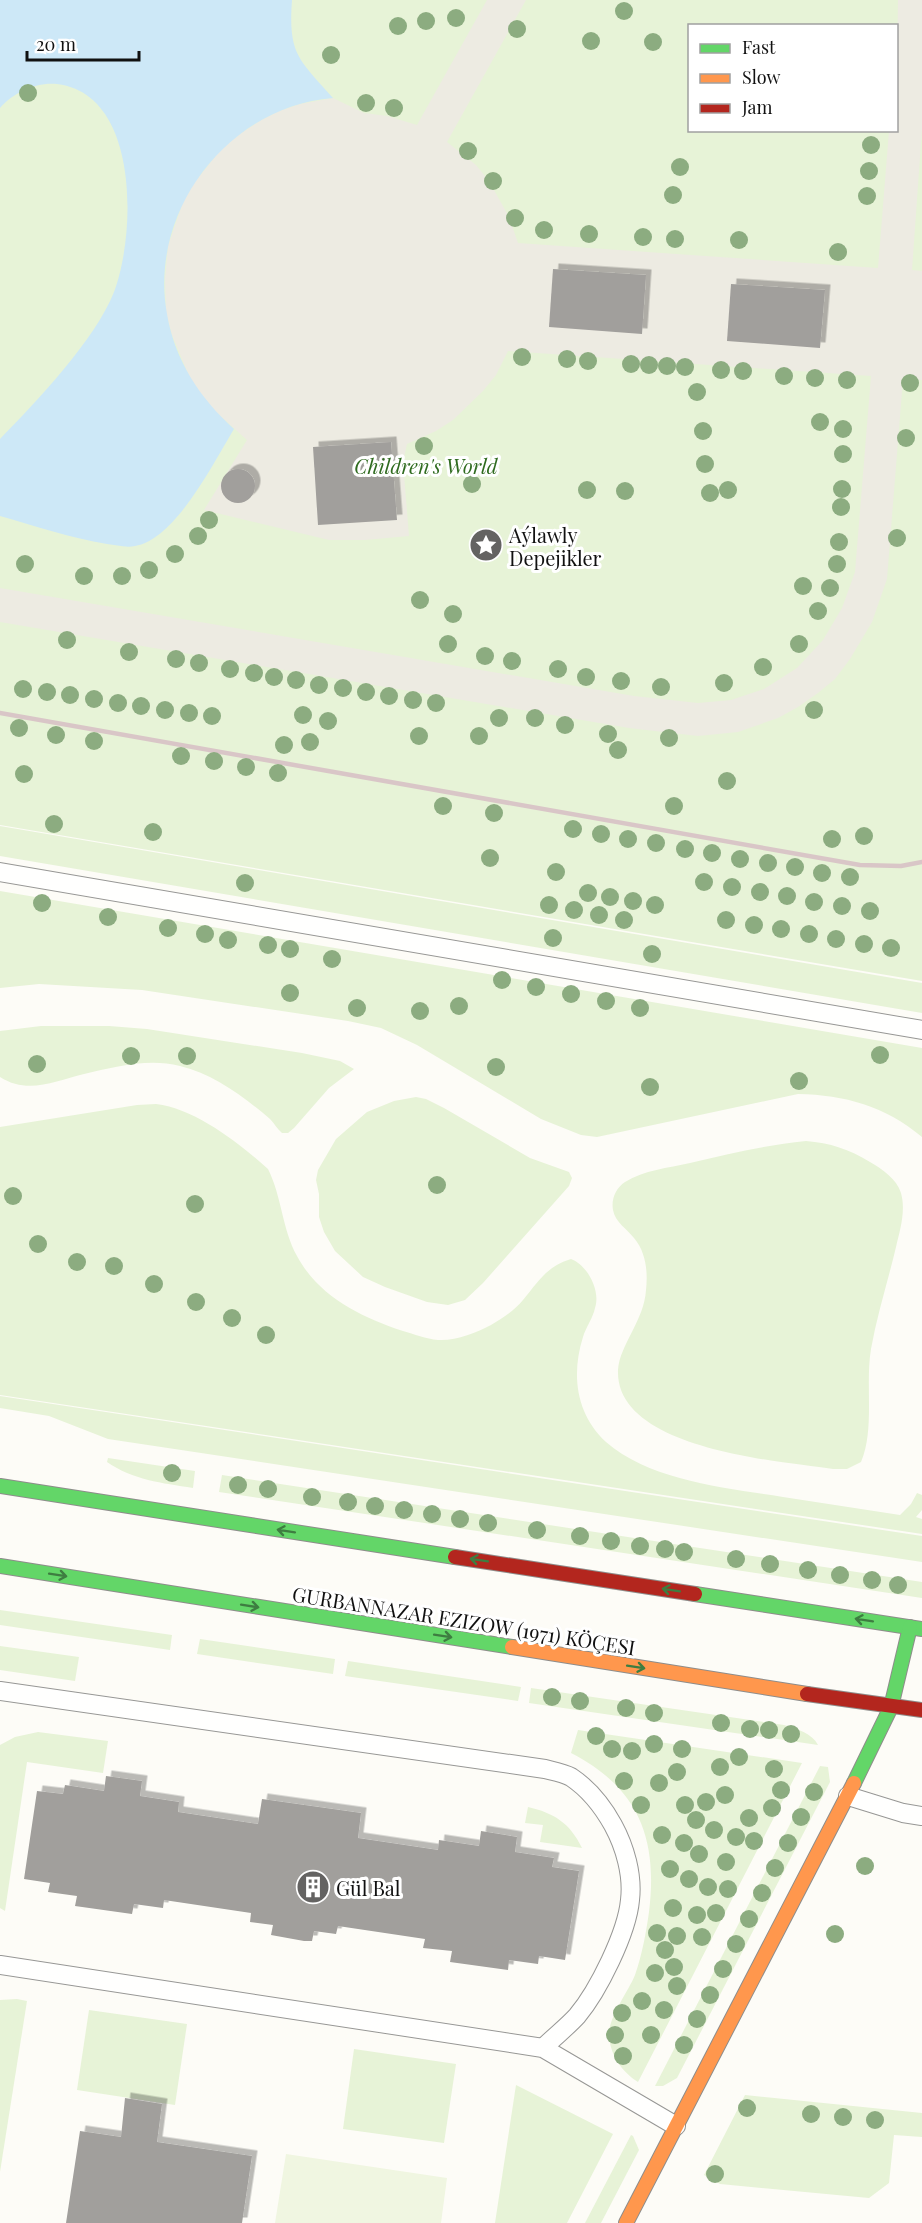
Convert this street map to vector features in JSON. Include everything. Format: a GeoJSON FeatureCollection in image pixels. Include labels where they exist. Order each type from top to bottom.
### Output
{"type":"FeatureCollection","features":[{"type":"Feature","properties":{"kind":"street"},"geometry":{"type":"LineString","coordinates":[[0,1486],[916,1628],[891,1707],[848,1796],[626,2223]]}},
{"type":"Feature","properties":{"kind":"street","name":"GURBANNAZAR EZIZOW (1971) KÖÇESI"},"geometry":{"type":"LineString","coordinates":[[0,1566],[891,1707],[922,1710]]}},
{"type":"Feature","properties":{"kind":"lane"},"geometry":{"type":"LineString","coordinates":[[0,872],[922,1030]]}},
{"type":"Feature","properties":{"kind":"lane"},"geometry":{"type":"LineString","coordinates":[[0,1690],[545,1768],[570,1776],[595,1799],[621,1840],[628,1867],[630,1900],[620,1937],[602,1978],[577,2016],[543,2048]]}},
{"type":"Feature","properties":{"kind":"lane"},"geometry":{"type":"LineString","coordinates":[[848,1796],[903,1813],[922,1816]]}},
{"type":"Feature","properties":{"kind":"lane"},"geometry":{"type":"LineString","coordinates":[[0,1965],[543,2048],[676,2126]]}},
{"type":"Feature","properties":{"kind":"green space","name":"Children's World"},"geometry":{"type":"Polygon","coordinates":[[[0,0],[922,0],[922,981],[0,825],[0,0]]]}},
{"type":"Feature","properties":{"kind":"green space"},"geometry":{"type":"Polygon","coordinates":[[[0,826],[922,983],[922,1013],[0,856],[0,826]]]}},
{"type":"Feature","properties":{"kind":"green space"},"geometry":{"type":"Polygon","coordinates":[[[0,891],[922,1048],[922,1137],[894,1117],[864,1104],[832,1097],[798,1094],[597,1137],[581,1135],[541,1119],[417,1045],[381,1028],[142,990],[39,984],[0,988],[0,891]]]}},
{"type":"Feature","properties":{"kind":"green space"},"geometry":{"type":"Polygon","coordinates":[[[41,1026],[109,1026],[147,1029],[302,1053],[340,1061],[354,1069],[329,1088],[294,1128],[288,1133],[282,1133],[270,1119],[228,1087],[217,1080],[180,1066],[156,1063],[132,1064],[31,1086],[10,1082],[0,1077],[0,1031],[41,1026]]]}},
{"type":"Feature","properties":{"kind":"green space"},"geometry":{"type":"Polygon","coordinates":[[[416,1097],[444,1108],[530,1158],[569,1172],[572,1178],[569,1186],[483,1283],[465,1300],[448,1305],[427,1302],[363,1277],[335,1251],[324,1232],[319,1217],[319,1194],[316,1180],[318,1170],[336,1139],[367,1112],[394,1101],[416,1097]]]}},
{"type":"Feature","properties":{"kind":"green space"},"geometry":{"type":"Polygon","coordinates":[[[156,1104],[171,1107],[201,1120],[230,1138],[268,1169],[288,1235],[297,1256],[317,1283],[342,1304],[372,1319],[425,1338],[445,1340],[459,1338],[485,1328],[504,1317],[520,1304],[549,1270],[571,1259],[587,1272],[596,1294],[594,1312],[579,1351],[577,1380],[582,1406],[588,1419],[606,1442],[624,1455],[667,1474],[738,1490],[900,1515],[911,1504],[917,1493],[922,1495],[922,1510],[916,1517],[922,1519],[922,1534],[0,1395],[0,1127],[156,1104]]]}},
{"type":"Feature","properties":{"kind":"green space"},"geometry":{"type":"Polygon","coordinates":[[[806,1141],[839,1147],[875,1165],[896,1183],[902,1200],[901,1227],[871,1349],[868,1435],[861,1462],[847,1469],[833,1469],[740,1455],[670,1434],[643,1418],[624,1397],[618,1370],[623,1351],[641,1312],[647,1276],[645,1262],[638,1244],[614,1214],[613,1202],[619,1187],[632,1178],[656,1170],[747,1150],[806,1141]]]}},
{"type":"Feature","properties":{"kind":"green space"},"geometry":{"type":"Polygon","coordinates":[[[0,1396],[922,1536],[922,1562],[108,1439],[49,1416],[0,1408],[0,1396]]]}},
{"type":"Feature","properties":{"kind":"green space"},"geometry":{"type":"Polygon","coordinates":[[[108,1458],[195,1471],[193,1488],[137,1477],[107,1462],[108,1458]]]}},
{"type":"Feature","properties":{"kind":"green space"},"geometry":{"type":"Polygon","coordinates":[[[222,1475],[922,1582],[922,1598],[219,1492],[222,1475]]]}},
{"type":"Feature","properties":{"kind":"green space"},"geometry":{"type":"Polygon","coordinates":[[[0,1610],[172,1635],[170,1650],[0,1625],[0,1610]]]}},
{"type":"Feature","properties":{"kind":"green space"},"geometry":{"type":"Polygon","coordinates":[[[200,1639],[335,1659],[333,1674],[197,1654],[200,1639]]]}},
{"type":"Feature","properties":{"kind":"green space"},"geometry":{"type":"Polygon","coordinates":[[[0,1646],[79,1657],[75,1681],[0,1670],[0,1646]]]}},
{"type":"Feature","properties":{"kind":"green space"},"geometry":{"type":"Polygon","coordinates":[[[348,1661],[521,1687],[518,1701],[345,1676],[348,1661]]]}},
{"type":"Feature","properties":{"kind":"green space"},"geometry":{"type":"Polygon","coordinates":[[[531,1688],[784,1725],[808,1734],[818,1745],[529,1703],[531,1688]]]}},
{"type":"Feature","properties":{"kind":"green space"},"geometry":{"type":"Polygon","coordinates":[[[578,1730],[802,1763],[638,2082],[618,2062],[611,2048],[609,2033],[616,2011],[635,1975],[642,1952],[649,1912],[650,1861],[639,1818],[628,1799],[613,1782],[571,1753],[578,1730]]]}},
{"type":"Feature","properties":{"kind":"green space"},"geometry":{"type":"Polygon","coordinates":[[[38,1732],[108,1741],[103,1773],[27,1762],[5,1911],[0,1908],[0,1745],[15,1737],[38,1732]]]}},
{"type":"Feature","properties":{"kind":"green space"},"geometry":{"type":"Polygon","coordinates":[[[820,1766],[828,1767],[830,1782],[677,2078],[663,2086],[655,2086],[820,1766]]]}},
{"type":"Feature","properties":{"kind":"green space"},"geometry":{"type":"Polygon","coordinates":[[[528,1807],[546,1812],[560,1820],[572,1832],[582,1848],[540,1842],[543,1825],[525,1823],[528,1807]]]}},
{"type":"Feature","properties":{"kind":"green space"},"geometry":{"type":"Polygon","coordinates":[[[0,2000],[27,2001],[0,2172],[0,2000]]]}},
{"type":"Feature","properties":{"kind":"green space"},"geometry":{"type":"Polygon","coordinates":[[[89,2010],[187,2024],[175,2105],[77,2090],[89,2010]]]}},
{"type":"Feature","properties":{"kind":"green space"},"geometry":{"type":"Polygon","coordinates":[[[354,2049],[456,2064],[444,2143],[343,2129],[354,2049]]]}},
{"type":"Feature","properties":{"kind":"green space"},"geometry":{"type":"Polygon","coordinates":[[[516,2085],[613,2134],[567,2223],[495,2223],[516,2085]]]}},
{"type":"Feature","properties":{"kind":"green space"},"geometry":{"type":"Polygon","coordinates":[[[745,2095],[922,2113],[922,2137],[894,2135],[889,2183],[869,2198],[720,2184],[704,2175],[745,2095]]]}},
{"type":"Feature","properties":{"kind":"green space"},"geometry":{"type":"Polygon","coordinates":[[[631,2135],[639,2150],[601,2223],[585,2223],[631,2135]]]}},
{"type":"Feature","properties":{"kind":"green space"},"geometry":{"type":"Polygon","coordinates":[[[286,2154],[447,2178],[441,2223],[275,2223],[286,2154]]]}},
{"type":"Feature","properties":{"kind":"shaded area"},"geometry":{"type":"Polygon","coordinates":[[[487,0],[526,0],[447,142],[476,165],[489,181],[509,217],[518,243],[878,268],[889,132],[898,132],[898,0],[922,0],[922,129],[912,270],[922,271],[922,380],[903,379],[887,579],[872,622],[835,679],[798,707],[778,718],[738,732],[698,736],[629,728],[0,622],[0,588],[634,696],[698,703],[731,700],[764,689],[797,668],[823,640],[842,608],[855,572],[871,376],[508,351],[496,375],[453,420],[436,431],[407,444],[403,462],[409,536],[329,540],[204,510],[247,440],[201,395],[189,376],[172,335],[166,313],[165,279],[168,246],[183,202],[194,183],[222,148],[261,120],[300,104],[333,98],[364,113],[387,116],[417,125],[487,0]]]}},
{"type":"Feature","properties":{"kind":"water"},"geometry":{"type":"Polygon","coordinates":[[[0,0],[292,0],[292,33],[298,55],[333,98],[295,105],[261,121],[230,143],[204,170],[184,203],[170,238],[164,275],[167,314],[176,347],[191,378],[210,405],[234,429],[179,515],[165,530],[150,541],[135,546],[107,544],[53,532],[0,516],[0,439],[64,369],[105,311],[114,292],[121,267],[128,203],[125,170],[117,139],[104,113],[84,93],[57,84],[33,86],[19,93],[0,108],[0,0]]]}},
{"type":"Feature","properties":{"kind":"building"},"geometry":{"type":"Polygon","coordinates":[[[553,269],[646,275],[642,334],[549,327],[553,269]]]}},
{"type":"Feature","properties":{"kind":"building"},"geometry":{"type":"Polygon","coordinates":[[[731,284],[825,290],[820,348],[727,341],[731,284]]]}},
{"type":"Feature","properties":{"kind":"building"},"geometry":{"type":"Polygon","coordinates":[[[391,442],[397,520],[318,525],[313,447],[391,442]]]}},
{"type":"Feature","properties":{"kind":"building"},"geometry":{"type":"Polygon","coordinates":[[[238,469],[250,474],[255,486],[250,498],[238,503],[226,498],[221,486],[226,474],[238,469]]]}},
{"type":"Feature","properties":{"kind":"building","name":"Gül Bal"},"geometry":{"type":"Polygon","coordinates":[[[106,1776],[142,1781],[140,1796],[179,1802],[178,1812],[258,1824],[262,1799],[361,1813],[358,1838],[438,1850],[439,1840],[479,1846],[481,1831],[517,1837],[515,1852],[554,1858],[552,1867],[579,1871],[565,1960],[539,1956],[538,1964],[509,1960],[508,1970],[450,1962],[452,1951],[423,1948],[425,1939],[338,1926],[336,1934],[314,1931],[312,1941],[304,1941],[271,1935],[273,1925],[250,1922],[251,1913],[164,1900],[163,1908],[134,1904],[132,1914],[75,1906],[77,1896],[48,1892],[50,1883],[24,1879],[37,1791],[63,1794],[65,1785],[104,1791],[106,1776]]]}},
{"type":"Feature","properties":{"kind":"building"},"geometry":{"type":"Polygon","coordinates":[[[125,2098],[162,2104],[157,2142],[252,2156],[242,2223],[66,2223],[80,2131],[121,2137],[125,2098]]]}},
{"type":"Feature","properties":{"kind":"railway"},"geometry":{"type":"LineString","coordinates":[[0,713],[860,865],[901,866],[922,862]]}},
{"type":"Feature","properties":{"kind":"traffic: fast"},"geometry":{"type":"LineString","coordinates":[[0,1486],[455,1557]]}},
{"type":"Feature","properties":{"kind":"traffic: fast"},"geometry":{"type":"LineString","coordinates":[[0,1566],[512,1647]]}},
{"type":"Feature","properties":{"kind":"traffic: fast"},"geometry":{"type":"LineString","coordinates":[[695,1594],[922,1629]]}},
{"type":"Feature","properties":{"kind":"traffic: fast"},"geometry":{"type":"LineString","coordinates":[[854,1783],[891,1707],[910,1627]]}},
{"type":"Feature","properties":{"kind":"traffic: slow"},"geometry":{"type":"LineString","coordinates":[[512,1647],[807,1694]]}},
{"type":"Feature","properties":{"kind":"traffic: slow"},"geometry":{"type":"LineString","coordinates":[[626,2223],[854,1783]]}},
{"type":"Feature","properties":{"kind":"traffic: jam"},"geometry":{"type":"LineString","coordinates":[[455,1557],[695,1594]]}},
{"type":"Feature","properties":{"kind":"traffic: jam"},"geometry":{"type":"LineString","coordinates":[[807,1694],[922,1710]]}},
{"type":"Feature","properties":{"kind":"place","name":"Aýlawly Depejikler"},"geometry":{"type":"Point","coordinates":[486,545]}},
{"type":"Feature","properties":{"kind":"place","name":"Gül Bal"},"geometry":{"type":"Point","coordinates":[313,1887]}}]}
